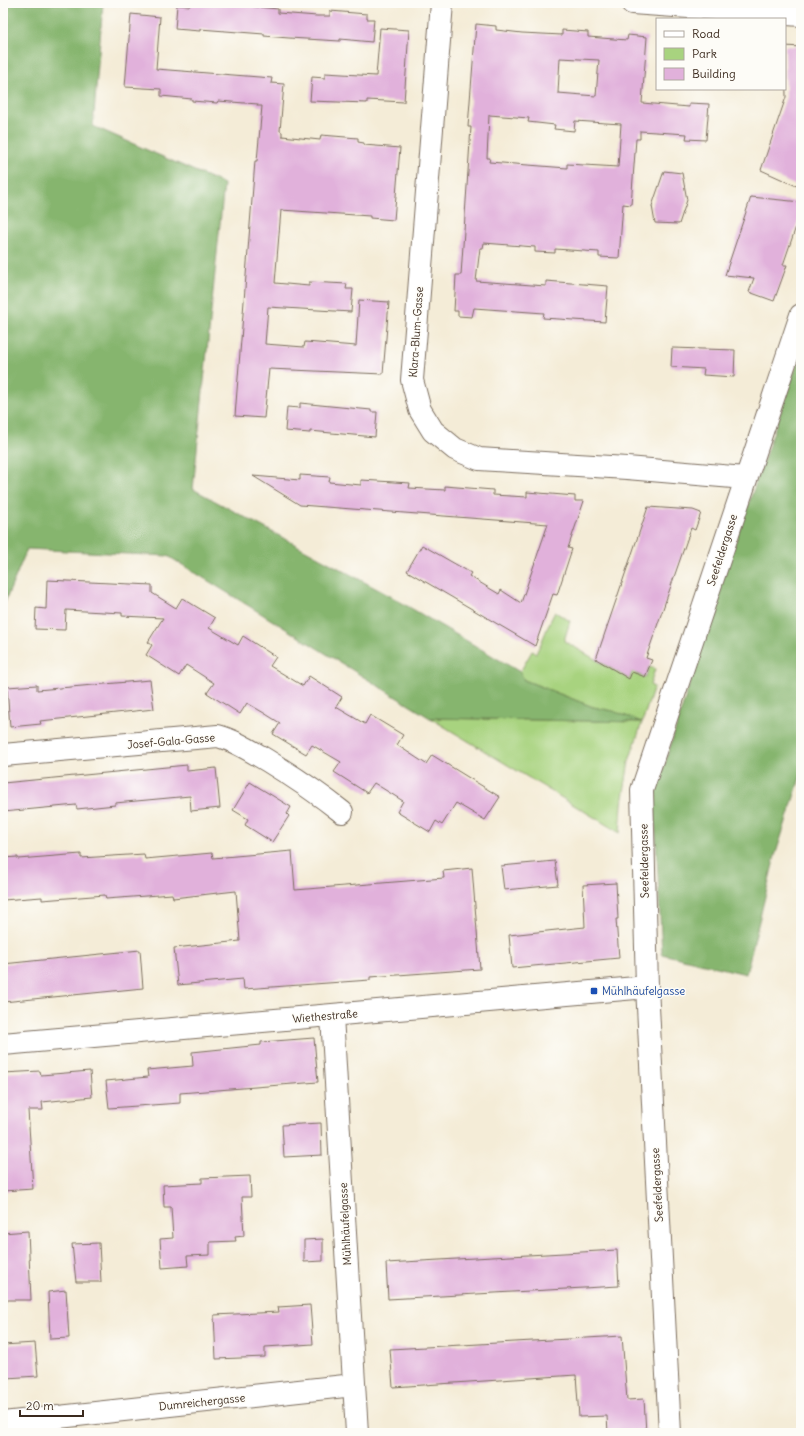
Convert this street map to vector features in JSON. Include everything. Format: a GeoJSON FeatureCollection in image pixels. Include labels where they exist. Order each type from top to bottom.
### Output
{"type":"FeatureCollection","features":[{"type":"Feature","properties":{"kind":"street","name":"Klara-Blum-Gasse"},"geometry":{"type":"LineString","coordinates":[[442,3],[412,380],[420,410],[433,431],[455,449],[479,459],[627,468],[745,478]]}},
{"type":"Feature","properties":{"kind":"street"},"geometry":{"type":"LineString","coordinates":[[632,3],[801,16]]}},
{"type":"Feature","properties":{"kind":"street","name":"Seefeldergasse"},"geometry":{"type":"LineString","coordinates":[[670,1433],[647,986],[642,790],[745,478],[801,315]]}},
{"type":"Feature","properties":{"kind":"street","name":"Josef-Gala-Gasse"},"geometry":{"type":"LineString","coordinates":[[3,756],[218,736],[232,739],[298,779],[342,812]]}},
{"type":"Feature","properties":{"kind":"street","name":"Wiethestraße"},"geometry":{"type":"LineString","coordinates":[[3,1044],[332,1016],[647,986]]}},
{"type":"Feature","properties":{"kind":"street","name":"Mühlhäufelgasse"},"geometry":{"type":"LineString","coordinates":[[332,1016],[357,1433]]}},
{"type":"Feature","properties":{"kind":"street","name":"Dumreichergasse"},"geometry":{"type":"LineString","coordinates":[[3,1424],[354,1385]]}},
{"type":"Feature","properties":{"kind":"green space"},"geometry":{"type":"Polygon","coordinates":[[[3,3],[103,3],[93,126],[224,184],[193,489],[392,597],[520,672],[524,680],[593,707],[613,711],[642,722],[430,718],[168,556],[27,549],[3,607],[3,3]]]}},
{"type":"Feature","properties":{"kind":"green space"},"geometry":{"type":"Polygon","coordinates":[[[801,353],[801,775],[775,856],[746,974],[662,954],[654,799],[718,592],[801,353]]]}},
{"type":"Feature","properties":{"kind":"green space"},"geometry":{"type":"Polygon","coordinates":[[[555,612],[570,621],[564,641],[629,679],[636,662],[640,663],[636,674],[645,677],[649,667],[655,669],[650,685],[654,687],[629,761],[622,804],[620,833],[430,718],[640,722],[613,711],[593,707],[524,680],[520,672],[532,651],[536,653],[555,612]]]}},
{"type":"Feature","properties":{"kind":"building"},"geometry":{"type":"Polygon","coordinates":[[[190,3],[216,3],[278,9],[278,13],[317,16],[330,16],[330,11],[367,14],[367,19],[374,19],[372,42],[340,39],[340,41],[289,38],[264,36],[264,34],[200,29],[200,31],[175,29],[177,5],[190,6],[190,3]]]}},
{"type":"Feature","properties":{"kind":"building"},"geometry":{"type":"Polygon","coordinates":[[[131,14],[160,17],[156,69],[272,78],[271,83],[284,84],[280,131],[282,132],[282,136],[320,140],[321,135],[358,138],[358,142],[364,143],[364,145],[400,148],[394,220],[370,218],[370,216],[281,210],[275,283],[309,286],[309,282],[347,284],[346,289],[353,289],[351,312],[268,307],[265,344],[304,347],[305,342],[356,346],[359,300],[389,302],[383,374],[269,369],[264,418],[235,416],[255,161],[257,161],[262,106],[257,106],[258,104],[218,101],[217,103],[192,101],[192,99],[161,96],[161,89],[125,87],[131,14]]]}},
{"type":"Feature","properties":{"kind":"building"},"geometry":{"type":"Polygon","coordinates":[[[476,24],[496,26],[496,30],[522,33],[562,35],[562,30],[588,32],[588,37],[627,40],[628,35],[647,37],[642,103],[689,107],[689,103],[709,104],[706,140],[686,139],[687,134],[640,131],[640,139],[636,139],[631,205],[623,204],[619,258],[599,257],[599,252],[555,249],[555,253],[535,252],[535,247],[484,243],[483,248],[480,248],[476,281],[546,286],[546,281],[608,286],[605,322],[543,318],[544,313],[474,308],[472,317],[458,316],[458,311],[454,311],[456,275],[461,275],[471,127],[468,127],[476,24]],[[560,58],[558,93],[596,96],[599,60],[560,58]],[[489,115],[487,158],[490,158],[489,162],[567,168],[567,164],[618,167],[621,124],[575,121],[574,131],[554,129],[555,125],[528,122],[529,118],[489,115]]]}},
{"type":"Feature","properties":{"kind":"building"},"geometry":{"type":"Polygon","coordinates":[[[380,28],[409,30],[404,102],[367,100],[367,103],[310,101],[312,77],[325,78],[325,73],[376,76],[380,28]]]}},
{"type":"Feature","properties":{"kind":"building"},"geometry":{"type":"Polygon","coordinates":[[[786,46],[801,47],[801,188],[761,170],[786,97],[786,46]]]}},
{"type":"Feature","properties":{"kind":"building"},"geometry":{"type":"Polygon","coordinates":[[[664,171],[682,173],[687,200],[679,224],[655,223],[652,206],[664,171]]]}},
{"type":"Feature","properties":{"kind":"building"},"geometry":{"type":"Polygon","coordinates":[[[751,197],[801,202],[801,212],[783,265],[787,265],[774,301],[749,292],[754,278],[725,275],[751,197]]]}},
{"type":"Feature","properties":{"kind":"building"},"geometry":{"type":"Polygon","coordinates":[[[672,348],[735,350],[734,377],[703,375],[704,369],[671,367],[672,348]]]}},
{"type":"Feature","properties":{"kind":"building"},"geometry":{"type":"Polygon","coordinates":[[[300,403],[371,410],[371,412],[377,412],[375,437],[310,431],[310,433],[285,431],[287,407],[300,408],[300,403]]]}},
{"type":"Feature","properties":{"kind":"building"},"geometry":{"type":"Polygon","coordinates":[[[300,475],[330,477],[329,482],[361,485],[361,480],[410,483],[409,488],[445,490],[445,486],[493,490],[493,495],[527,497],[527,492],[575,496],[575,501],[584,501],[568,548],[572,549],[557,595],[553,594],[535,646],[407,571],[422,545],[471,573],[469,576],[499,594],[501,590],[521,603],[548,524],[300,505],[253,476],[300,480],[300,475]]]}},
{"type":"Feature","properties":{"kind":"building"},"geometry":{"type":"Polygon","coordinates":[[[648,507],[693,510],[701,513],[695,530],[691,528],[646,658],[652,660],[645,677],[632,672],[629,679],[596,659],[648,507]]]}},
{"type":"Feature","properties":{"kind":"building"},"geometry":{"type":"Polygon","coordinates":[[[47,580],[152,585],[152,593],[176,608],[182,598],[215,618],[209,628],[238,645],[243,636],[276,657],[270,666],[303,686],[309,676],[342,697],[336,707],[365,724],[370,715],[403,735],[397,745],[426,764],[432,755],[500,797],[485,820],[456,803],[442,825],[436,821],[430,832],[397,812],[403,801],[374,783],[367,793],[334,772],[341,762],[312,745],[306,754],[273,734],[280,723],[264,713],[247,703],[240,714],[207,693],[214,683],[186,665],[179,676],[146,655],[152,645],[148,642],[163,618],[122,616],[122,613],[66,610],[65,630],[35,629],[36,608],[46,609],[47,580]]]}},
{"type":"Feature","properties":{"kind":"building"},"geometry":{"type":"Polygon","coordinates":[[[150,680],[154,709],[40,721],[41,724],[10,727],[7,687],[37,685],[37,690],[150,680]]]}},
{"type":"Feature","properties":{"kind":"building"},"geometry":{"type":"Polygon","coordinates":[[[187,765],[187,771],[216,768],[220,808],[191,811],[190,796],[115,803],[115,805],[77,809],[76,805],[3,812],[3,783],[187,765]]]}},
{"type":"Feature","properties":{"kind":"building"},"geometry":{"type":"Polygon","coordinates":[[[250,782],[291,807],[287,814],[289,816],[272,842],[245,825],[248,819],[233,810],[250,782]]]}},
{"type":"Feature","properties":{"kind":"building"},"geometry":{"type":"Polygon","coordinates":[[[292,851],[295,890],[444,878],[443,871],[472,868],[480,969],[370,977],[370,980],[244,989],[243,979],[178,985],[174,948],[240,941],[236,891],[173,898],[172,894],[106,899],[105,895],[42,900],[42,897],[3,900],[3,858],[18,857],[18,859],[81,854],[81,858],[144,854],[145,859],[212,853],[213,858],[292,851]]]}},
{"type":"Feature","properties":{"kind":"building"},"geometry":{"type":"Polygon","coordinates":[[[555,861],[558,885],[504,890],[501,866],[555,861]]]}},
{"type":"Feature","properties":{"kind":"building"},"geometry":{"type":"Polygon","coordinates":[[[616,883],[618,919],[616,919],[619,958],[512,968],[509,935],[585,927],[583,885],[616,883]]]}},
{"type":"Feature","properties":{"kind":"building"},"geometry":{"type":"Polygon","coordinates":[[[140,950],[143,988],[3,1002],[3,964],[140,950]]]}},
{"type":"Feature","properties":{"kind":"building"},"geometry":{"type":"Polygon","coordinates":[[[314,1038],[318,1082],[180,1093],[180,1103],[109,1108],[106,1081],[148,1077],[147,1070],[193,1066],[192,1052],[261,1045],[261,1042],[314,1038]]]}},
{"type":"Feature","properties":{"kind":"building"},"geometry":{"type":"Polygon","coordinates":[[[40,1071],[41,1075],[90,1071],[92,1097],[42,1102],[43,1110],[28,1110],[33,1189],[3,1191],[3,1073],[40,1071]]]}},
{"type":"Feature","properties":{"kind":"building"},"geometry":{"type":"Polygon","coordinates":[[[321,1123],[322,1155],[284,1157],[282,1125],[321,1123]]]}},
{"type":"Feature","properties":{"kind":"building"},"geometry":{"type":"Polygon","coordinates":[[[250,1176],[251,1197],[242,1197],[244,1236],[235,1237],[236,1241],[210,1242],[210,1255],[187,1256],[188,1266],[162,1268],[160,1239],[173,1238],[171,1207],[164,1207],[163,1185],[202,1183],[202,1178],[250,1176]]]}},
{"type":"Feature","properties":{"kind":"building"},"geometry":{"type":"Polygon","coordinates":[[[28,1231],[31,1300],[3,1300],[3,1233],[28,1231]]]}},
{"type":"Feature","properties":{"kind":"building"},"geometry":{"type":"Polygon","coordinates":[[[323,1239],[323,1261],[304,1262],[304,1240],[323,1239]]]}},
{"type":"Feature","properties":{"kind":"building"},"geometry":{"type":"Polygon","coordinates":[[[99,1243],[101,1282],[76,1282],[72,1244],[99,1243]]]}},
{"type":"Feature","properties":{"kind":"building"},"geometry":{"type":"Polygon","coordinates":[[[617,1250],[619,1286],[388,1299],[386,1263],[617,1250]]]}},
{"type":"Feature","properties":{"kind":"building"},"geometry":{"type":"Polygon","coordinates":[[[66,1290],[69,1338],[50,1339],[48,1292],[66,1290]]]}},
{"type":"Feature","properties":{"kind":"building"},"geometry":{"type":"Polygon","coordinates":[[[310,1305],[313,1344],[265,1347],[265,1357],[216,1359],[214,1315],[279,1312],[278,1307],[310,1305]]]}},
{"type":"Feature","properties":{"kind":"building"},"geometry":{"type":"Polygon","coordinates":[[[622,1336],[627,1400],[644,1399],[646,1433],[608,1433],[607,1416],[579,1417],[576,1375],[393,1387],[390,1349],[622,1336]]]}},
{"type":"Feature","properties":{"kind":"building"},"geometry":{"type":"Polygon","coordinates":[[[35,1343],[38,1376],[6,1378],[3,1345],[35,1343]]]}},
{"type":"Feature","properties":{"kind":"place","name":"Mühlhäufelgasse"},"geometry":{"type":"Point","coordinates":[594,991]}}]}
